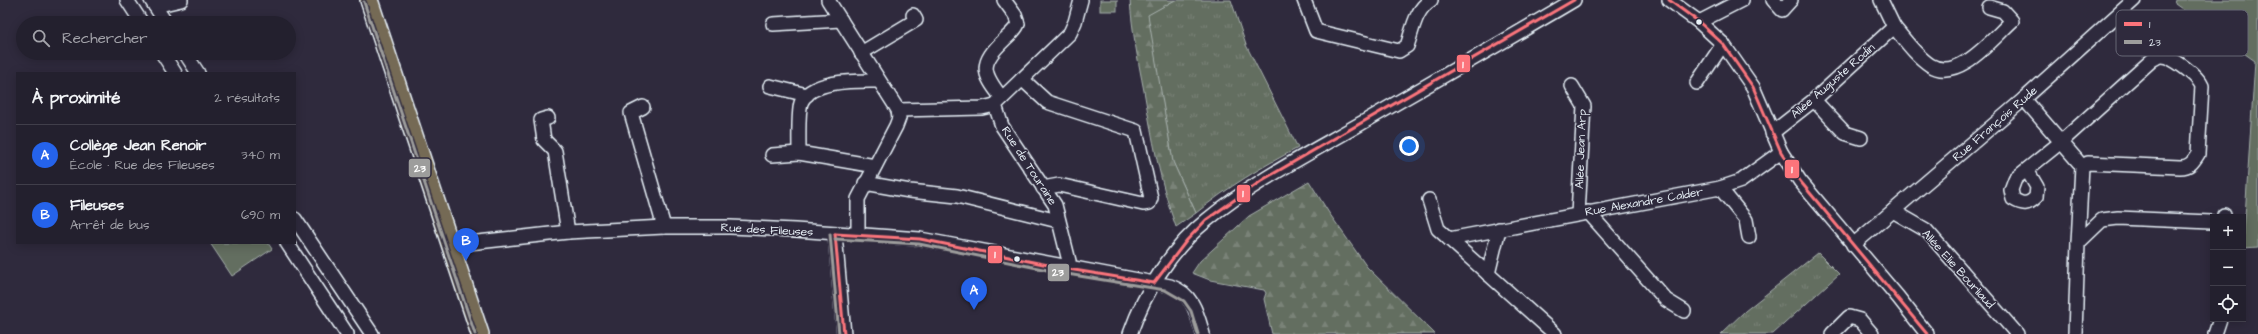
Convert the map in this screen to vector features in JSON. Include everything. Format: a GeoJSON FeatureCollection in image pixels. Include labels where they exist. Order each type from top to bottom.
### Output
{"type":"FeatureCollection","features":[{"type":"Feature","properties":{"kind":"main road"},"geometry":{"type":"LineString","coordinates":[[368,0],[480,334]]}},
{"type":"Feature","properties":{"kind":"street"},"geometry":{"type":"LineString","coordinates":[[127,0],[137,16]]}},
{"type":"Feature","properties":{"kind":"street"},"geometry":{"type":"LineString","coordinates":[[161,16],[153,3],[181,0]]}},
{"type":"Feature","properties":{"kind":"street"},"geometry":{"type":"LineString","coordinates":[[828,0],[878,81],[898,110],[899,118],[896,126],[858,199],[858,235]]}},
{"type":"Feature","properties":{"kind":"street","name":"Rue de Touraine"},"geometry":{"type":"LineString","coordinates":[[1004,0],[1015,15],[1018,24],[1013,32],[990,54],[986,66],[990,83],[998,102],[1002,126],[1055,206],[1069,261],[1068,269]]}},
{"type":"Feature","properties":{"kind":"street"},"geometry":{"type":"LineString","coordinates":[[898,110],[982,108],[998,102],[1070,33],[1076,22],[1081,0]]}},
{"type":"Feature","properties":{"kind":"street"},"geometry":{"type":"LineString","coordinates":[[1304,0],[1316,31],[1399,51],[1407,46],[1417,15],[1424,4],[1431,0]]}},
{"type":"Feature","properties":{"kind":"street"},"geometry":{"type":"LineString","coordinates":[[1130,334],[1138,312],[1154,283],[1187,240],[1206,220],[1264,179],[1574,0]]}},
{"type":"Feature","properties":{"kind":"street"},"geometry":{"type":"LineString","coordinates":[[1669,0],[1699,22],[1723,44],[1753,87],[1780,152],[1800,181],[1927,334]]}},
{"type":"Feature","properties":{"kind":"street"},"geometry":{"type":"LineString","coordinates":[[1699,22],[1742,0]]}},
{"type":"Feature","properties":{"kind":"street"},"geometry":{"type":"LineString","coordinates":[[1773,0],[1782,10],[1791,0]]}},
{"type":"Feature","properties":{"kind":"street"},"geometry":{"type":"LineString","coordinates":[[1881,0],[1894,27],[1920,56],[1932,66],[1948,70],[1963,65],[2012,21],[2003,11],[1989,7]]}},
{"type":"Feature","properties":{"kind":"street","name":"Rue François Rude"},"geometry":{"type":"LineString","coordinates":[[2123,10],[2134,0]]}},
{"type":"Feature","properties":{"kind":"street"},"geometry":{"type":"LineString","coordinates":[[861,53],[916,20],[913,15]]}},
{"type":"Feature","properties":{"kind":"street","name":"Rue François Rude"},"geometry":{"type":"LineString","coordinates":[[1853,245],[2024,99],[2116,16]]}},
{"type":"Feature","properties":{"kind":"street"},"geometry":{"type":"LineString","coordinates":[[773,24],[841,20]]}},
{"type":"Feature","properties":{"kind":"street","name":"Allée Auguste Rodin"},"geometry":{"type":"LineString","coordinates":[[1772,133],[1814,100],[1894,27]]}},
{"type":"Feature","properties":{"kind":"street"},"geometry":{"type":"LineString","coordinates":[[1697,83],[1723,44]]}},
{"type":"Feature","properties":{"kind":"street"},"geometry":{"type":"LineString","coordinates":[[2026,170],[2061,142],[2152,60],[2160,56],[2167,58],[2199,78],[2202,86],[2198,154],[2193,163],[2187,167],[2088,163],[2082,166]]}},
{"type":"Feature","properties":{"kind":"street"},"geometry":{"type":"LineString","coordinates":[[167,60],[174,72]]}},
{"type":"Feature","properties":{"kind":"street"},"geometry":{"type":"LineString","coordinates":[[190,60],[197,72]]}},
{"type":"Feature","properties":{"kind":"street"},"geometry":{"type":"LineString","coordinates":[[1022,79],[1042,98],[1054,105],[1131,128],[1136,131],[1151,198],[1149,203],[1143,204],[1059,185],[1043,188]]}},
{"type":"Feature","properties":{"kind":"street"},"geometry":{"type":"LineString","coordinates":[[799,153],[801,104],[807,95],[820,88],[842,81],[878,81]]}},
{"type":"Feature","properties":{"kind":"street"},"geometry":{"type":"LineString","coordinates":[[770,86],[807,95]]}},
{"type":"Feature","properties":{"kind":"street","name":"Allée Jean Arp"},"geometry":{"type":"LineString","coordinates":[[1572,86],[1584,106],[1583,213]]}},
{"type":"Feature","properties":{"kind":"street"},"geometry":{"type":"LineString","coordinates":[[2024,99],[2082,166],[2075,334]]}},
{"type":"Feature","properties":{"kind":"street"},"geometry":{"type":"LineString","coordinates":[[1814,100],[1845,133],[1861,138]]}},
{"type":"Feature","properties":{"kind":"street"},"geometry":{"type":"LineString","coordinates":[[643,107],[631,113],[664,227]]}},
{"type":"Feature","properties":{"kind":"street"},"geometry":{"type":"LineString","coordinates":[[548,118],[540,120],[544,140],[555,151],[568,232]]}},
{"type":"Feature","properties":{"kind":"street","name":"Rue Alexandre Calder"},"geometry":{"type":"LineString","coordinates":[[1449,239],[1720,188],[1741,181],[1780,152]]}},
{"type":"Feature","properties":{"kind":"street"},"geometry":{"type":"LineString","coordinates":[[772,155],[799,153],[875,166]]}},
{"type":"Feature","properties":{"kind":"street"},"geometry":{"type":"LineString","coordinates":[[865,183],[910,191],[957,196],[1058,220]]}},
{"type":"Feature","properties":{"kind":"street"},"geometry":{"type":"LineString","coordinates":[[1720,188],[1746,220],[1749,237]]}},
{"type":"Feature","properties":{"kind":"street"},"geometry":{"type":"LineString","coordinates":[[1429,200],[1438,229],[1555,334]]}},
{"type":"Feature","properties":{"kind":"street","name":"Allée Elie Bourliaud"},"geometry":{"type":"LineString","coordinates":[[1893,211],[1926,230],[2017,334]]}},
{"type":"Feature","properties":{"kind":"street"},"geometry":{"type":"LineString","coordinates":[[1583,213],[1666,300],[1684,312]]}},
{"type":"Feature","properties":{"kind":"street"},"geometry":{"type":"LineString","coordinates":[[2078,243],[2102,220],[2118,218],[2210,222]]}},
{"type":"Feature","properties":{"kind":"street"},"geometry":{"type":"LineString","coordinates":[[296,220],[372,334]]}},
{"type":"Feature","properties":{"kind":"street","name":"Rue des Fileuses"},"geometry":{"type":"LineString","coordinates":[[451,245],[568,232],[664,227],[730,227],[920,239],[1068,269],[1154,283],[1177,289],[1188,296],[1194,305],[1203,334]]}},
{"type":"Feature","properties":{"kind":"street"},"geometry":{"type":"LineString","coordinates":[[1488,274],[1499,229]]}},
{"type":"Feature","properties":{"kind":"street"},"geometry":{"type":"LineString","coordinates":[[835,234],[844,334]]}},
{"type":"Feature","properties":{"kind":"street"},"geometry":{"type":"LineString","coordinates":[[288,244],[347,334]]}},
{"type":"Feature","properties":{"kind":"street"},"geometry":{"type":"LineString","coordinates":[[1832,334],[1849,317],[1860,320],[1872,334]]}},
{"type":"Feature","properties":{"kind":"street"},"geometry":{"type":"LineString","coordinates":[[2215,334],[2219,322]]}},
{"type":"Feature","properties":{"kind":"green space"},"geometry":{"type":"Polygon","coordinates":[[[1100,0],[1117,0],[1117,11],[1100,11],[1100,0]]]}},
{"type":"Feature","properties":{"kind":"green space"},"geometry":{"type":"Polygon","coordinates":[[[1130,0],[1175,0],[1148,15],[1173,162],[1196,213],[1176,227],[1165,194],[1153,143],[1132,23],[1130,0]]]}},
{"type":"Feature","properties":{"kind":"green space"},"geometry":{"type":"Polygon","coordinates":[[[1175,0],[1231,0],[1246,45],[1298,148],[1245,178],[1196,213],[1173,162],[1147,15],[1175,0]]]}},
{"type":"Feature","properties":{"kind":"green space"},"geometry":{"type":"Polygon","coordinates":[[[2176,0],[2258,0],[2258,247],[2246,248],[2245,214],[2255,61],[2248,56],[2248,10],[2183,10],[2175,4],[2176,0]]]}},
{"type":"Feature","properties":{"kind":"green space"},"geometry":{"type":"Polygon","coordinates":[[[1309,181],[1329,213],[1367,267],[1435,334],[1272,334],[1264,299],[1266,293],[1264,290],[1210,280],[1192,273],[1200,261],[1249,216],[1309,181]]]}},
{"type":"Feature","properties":{"kind":"green space"},"geometry":{"type":"Polygon","coordinates":[[[211,244],[269,244],[272,249],[232,276],[211,244]]]}},
{"type":"Feature","properties":{"kind":"green space"},"geometry":{"type":"Polygon","coordinates":[[[1818,253],[1839,274],[1773,334],[1721,334],[1745,311],[1818,253]]]}},
{"type":"Feature","properties":{"kind":"transit line","name":"1"},"geometry":{"type":"LineString","coordinates":[[1154,283],[1187,240],[1206,220],[1264,179],[1574,0]]}},
{"type":"Feature","properties":{"kind":"transit line","name":"1"},"geometry":{"type":"LineString","coordinates":[[1669,0],[1699,22],[1723,44],[1753,87],[1781,152],[1800,181],[1927,334]]}},
{"type":"Feature","properties":{"kind":"transit line","name":"23"},"geometry":{"type":"LineString","coordinates":[[364,2],[475,334]]}},
{"type":"Feature","properties":{"kind":"transit line","name":"23"},"geometry":{"type":"LineString","coordinates":[[830,234],[839,334]]}},
{"type":"Feature","properties":{"kind":"transit line","name":"1"},"geometry":{"type":"LineString","coordinates":[[835,234],[920,239],[1068,269],[1154,283]]}},
{"type":"Feature","properties":{"kind":"transit line","name":"1"},"geometry":{"type":"LineString","coordinates":[[835,234],[844,334]]}},
{"type":"Feature","properties":{"kind":"transit line","name":"23"},"geometry":{"type":"LineString","coordinates":[[835,239],[919,244],[1067,274],[1165,290],[1184,301],[1191,311],[1198,334]]}},
{"type":"Feature","properties":{"kind":"place","name":"Fileuses"},"geometry":{"type":"Point","coordinates":[466,261]}},
{"type":"Feature","properties":{"kind":"place","name":"Collège Jean Renoir"},"geometry":{"type":"Point","coordinates":[974,310]}}]}
